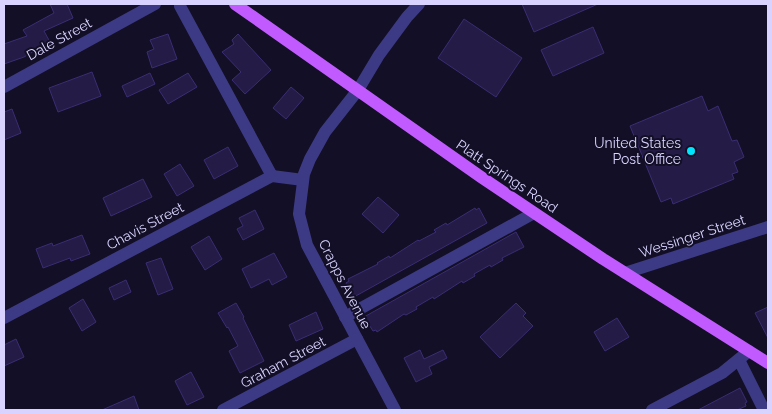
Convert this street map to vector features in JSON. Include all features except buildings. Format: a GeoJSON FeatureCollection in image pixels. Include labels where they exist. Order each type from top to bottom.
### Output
{"type":"FeatureCollection","features":[{"type":"Feature","properties":{"kind":"main road","name":"Platt Springs Road"},"geometry":{"type":"LineString","coordinates":[[235,4],[534,213],[744,355],[768,363]]}},
{"type":"Feature","properties":{"kind":"street","name":"Dale Street"},"geometry":{"type":"LineString","coordinates":[[4,86],[155,4]]}},
{"type":"Feature","properties":{"kind":"street","name":"Crapps Avenue"},"geometry":{"type":"LineString","coordinates":[[395,410],[307,246],[299,214],[303,180],[310,159],[325,132],[358,90],[379,55],[419,4]]}},
{"type":"Feature","properties":{"kind":"street"},"geometry":{"type":"LineString","coordinates":[[180,6],[272,176],[303,180]]}},
{"type":"Feature","properties":{"kind":"street","name":"Chavis Street"},"geometry":{"type":"LineString","coordinates":[[4,318],[272,176]]}},
{"type":"Feature","properties":{"kind":"street"},"geometry":{"type":"LineString","coordinates":[[345,317],[534,213]]}},
{"type":"Feature","properties":{"kind":"street","name":"Wessinger Street"},"geometry":{"type":"LineString","coordinates":[[625,273],[768,227]]}},
{"type":"Feature","properties":{"kind":"street","name":"Graham Street"},"geometry":{"type":"LineString","coordinates":[[223,410],[356,340]]}},
{"type":"Feature","properties":{"kind":"street"},"geometry":{"type":"LineString","coordinates":[[652,410],[722,373],[744,355],[764,410]]}},
{"type":"Feature","properties":{"kind":"place","name":"United States Post Office"},"geometry":{"type":"Point","coordinates":[691,151]}}]}
